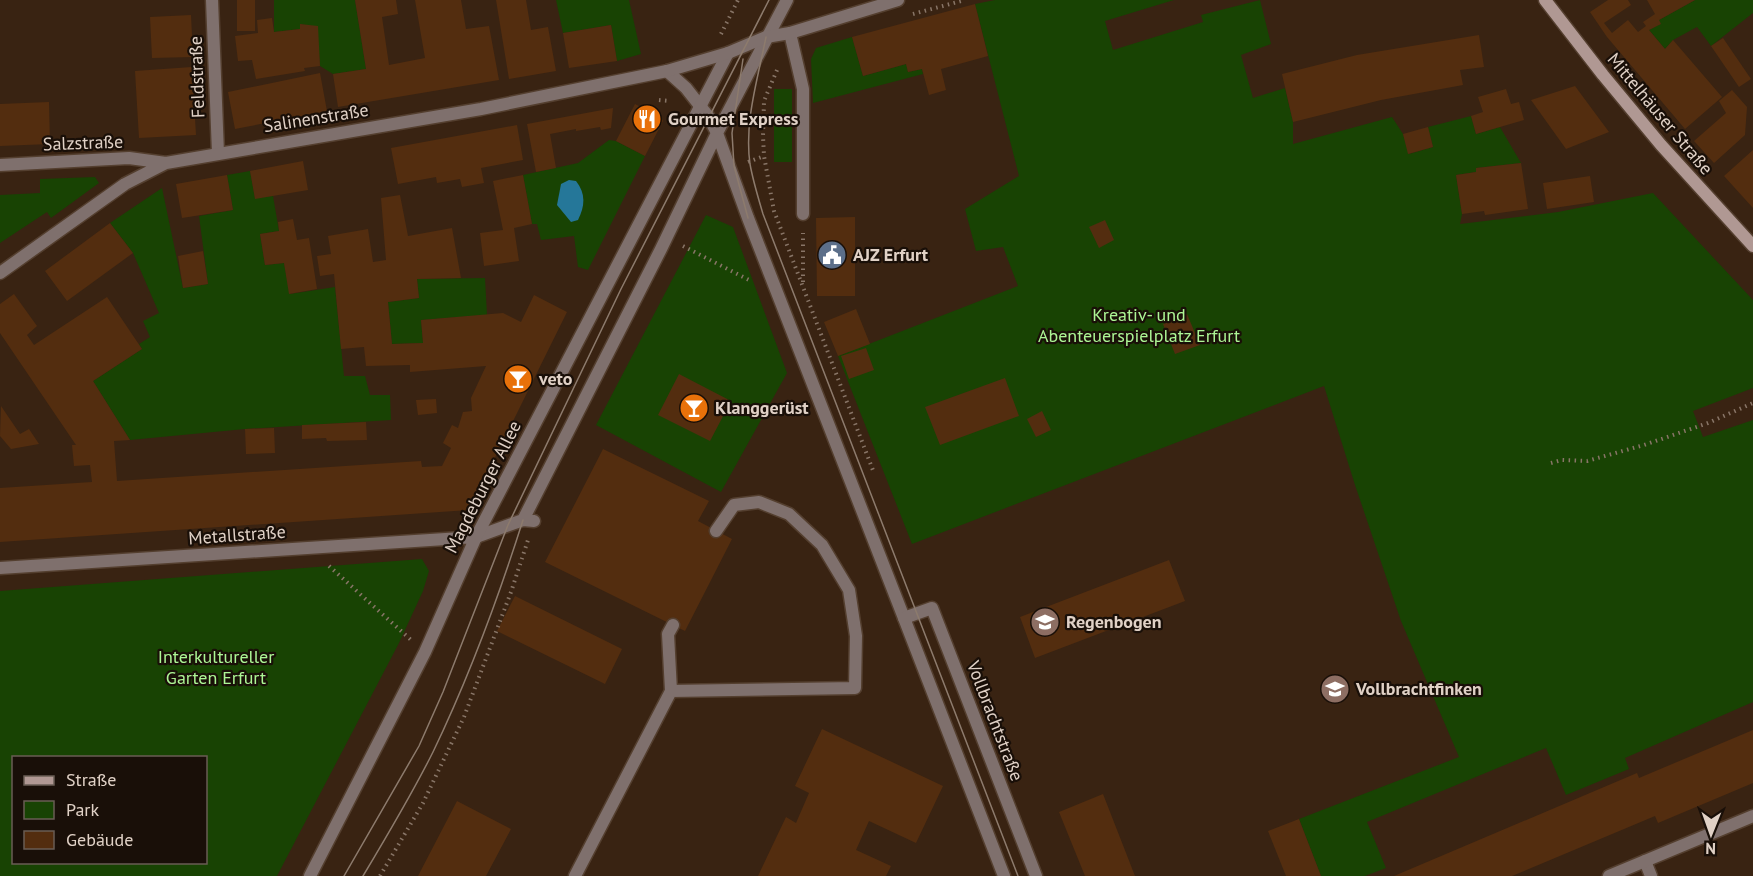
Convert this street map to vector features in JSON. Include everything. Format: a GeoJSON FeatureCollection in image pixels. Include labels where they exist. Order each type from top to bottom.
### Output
{"type":"FeatureCollection","features":[{"type":"Feature","properties":{"kind":"main road","name":"Mittelhäuser Straße"},"geometry":{"type":"LineString","coordinates":[[1545,0],[1661,145],[1751,241]]}},
{"type":"Feature","properties":{"kind":"street","name":"Feldstraße"},"geometry":{"type":"LineString","coordinates":[[212,0],[218,153]]}},
{"type":"Feature","properties":{"kind":"street"},"geometry":{"type":"LineString","coordinates":[[529,520],[717,133],[787,0]]}},
{"type":"Feature","properties":{"kind":"street","name":"Salinenstraße"},"geometry":{"type":"LineString","coordinates":[[0,273],[124,184],[166,163],[482,109],[667,71],[728,53],[766,38],[790,33],[898,0]]}},
{"type":"Feature","properties":{"kind":"street"},"geometry":{"type":"LineString","coordinates":[[790,33],[803,89],[803,214]]}},
{"type":"Feature","properties":{"kind":"street","name":"Magdeburger Allee"},"geometry":{"type":"LineString","coordinates":[[310,876],[425,652],[476,537],[728,53]]}},
{"type":"Feature","properties":{"kind":"street"},"geometry":{"type":"LineString","coordinates":[[667,71],[686,88],[717,133],[1004,876]]}},
{"type":"Feature","properties":{"kind":"street","name":"Salzstraße"},"geometry":{"type":"LineString","coordinates":[[0,165],[129,158],[166,163]]}},
{"type":"Feature","properties":{"kind":"street"},"geometry":{"type":"LineString","coordinates":[[671,691],[855,688],[856,636],[849,590],[822,545],[789,514],[759,502],[734,505],[716,531]]}},
{"type":"Feature","properties":{"kind":"street","name":"Metallstraße"},"geometry":{"type":"LineString","coordinates":[[0,567],[476,537],[529,520]]}},
{"type":"Feature","properties":{"kind":"street","name":"Vollbrachtstraße"},"geometry":{"type":"LineString","coordinates":[[904,618],[932,608],[1036,876]]}},
{"type":"Feature","properties":{"kind":"street"},"geometry":{"type":"LineString","coordinates":[[574,876],[671,691],[668,634],[673,625]]}},
{"type":"Feature","properties":{"kind":"street"},"geometry":{"type":"LineString","coordinates":[[1609,876],[1753,816]]}},
{"type":"Feature","properties":{"kind":"street"},"geometry":{"type":"LineString","coordinates":[[1645,861],[1651,876]]}},
{"type":"Feature","properties":{"kind":"path"},"geometry":{"type":"LineString","coordinates":[[720,36],[738,0]]}},
{"type":"Feature","properties":{"kind":"path"},"geometry":{"type":"LineString","coordinates":[[764,156],[774,211],[874,473]]}},
{"type":"Feature","properties":{"kind":"path"},"geometry":{"type":"LineString","coordinates":[[803,214],[803,286]]}},
{"type":"Feature","properties":{"kind":"path"},"geometry":{"type":"LineString","coordinates":[[679,245],[756,284]]}},
{"type":"Feature","properties":{"kind":"path"},"geometry":{"type":"LineString","coordinates":[[1551,464],[1562,460],[1587,461],[1644,445],[1708,423],[1753,403]]}},
{"type":"Feature","properties":{"kind":"path"},"geometry":{"type":"LineString","coordinates":[[380,876],[423,803],[464,717],[511,592],[529,520]]}},
{"type":"Feature","properties":{"kind":"path"},"geometry":{"type":"LineString","coordinates":[[309,548],[425,652]]}},
{"type":"Feature","properties":{"kind":"green space"},"geometry":{"type":"Polygon","coordinates":[[[274,0],[355,0],[366,69],[333,74],[320,66],[317,27],[300,24],[300,29],[274,32],[274,0]]]}},
{"type":"Feature","properties":{"kind":"green space"},"geometry":{"type":"Polygon","coordinates":[[[556,0],[629,0],[641,54],[617,61],[611,25],[563,33],[556,0]]]}},
{"type":"Feature","properties":{"kind":"green space","name":"Kreativ- und Abenteuerspielplatz Erfurt"},"geometry":{"type":"Polygon","coordinates":[[[995,0],[1174,0],[1105,21],[1113,50],[1203,22],[1201,15],[1260,0],[1271,44],[1241,55],[1253,98],[1285,88],[1293,122],[1293,144],[1392,117],[1403,134],[1409,154],[1433,147],[1428,127],[1471,116],[1476,134],[1500,127],[1521,163],[1476,168],[1476,172],[1456,175],[1462,214],[1460,224],[1558,212],[1653,193],[1753,300],[1753,388],[1693,411],[1703,437],[1753,420],[1753,702],[1625,758],[1629,769],[1566,795],[1546,748],[1367,822],[1386,868],[1365,876],[1321,876],[1299,819],[1459,757],[1401,621],[1324,386],[912,544],[838,356],[1018,286],[1003,247],[976,251],[965,209],[1019,176],[975,4],[995,0]]]}},
{"type":"Feature","properties":{"kind":"green space"},"geometry":{"type":"Polygon","coordinates":[[[1695,0],[1753,0],[1753,13],[1711,46],[1697,27],[1673,40],[1665,49],[1649,30],[1660,24],[1659,20],[1695,0]]]}},
{"type":"Feature","properties":{"kind":"green space"},"geometry":{"type":"Polygon","coordinates":[[[852,37],[863,76],[906,64],[908,72],[922,69],[923,74],[813,103],[811,59],[816,48],[852,37]]]}},
{"type":"Feature","properties":{"kind":"green space"},"geometry":{"type":"Polygon","coordinates":[[[774,89],[792,89],[792,162],[774,162],[774,89]]]}},
{"type":"Feature","properties":{"kind":"green space"},"geometry":{"type":"Polygon","coordinates":[[[609,140],[616,141],[645,156],[588,270],[578,267],[574,236],[541,240],[537,224],[532,224],[523,175],[578,163],[609,140]]]}},
{"type":"Feature","properties":{"kind":"green space"},"geometry":{"type":"Polygon","coordinates":[[[250,171],[255,198],[273,196],[279,231],[260,234],[265,265],[284,263],[290,294],[335,287],[344,376],[365,376],[370,395],[390,395],[391,420],[245,429],[130,440],[93,381],[142,349],[139,344],[150,337],[143,321],[159,313],[133,253],[110,223],[162,188],[183,288],[208,284],[199,216],[233,210],[227,175],[250,171]]]}},
{"type":"Feature","properties":{"kind":"green space"},"geometry":{"type":"Polygon","coordinates":[[[95,177],[99,183],[51,218],[47,212],[0,243],[0,195],[40,193],[40,179],[95,177]]]}},
{"type":"Feature","properties":{"kind":"green space"},"geometry":{"type":"Polygon","coordinates":[[[706,215],[733,227],[787,373],[721,492],[596,425],[706,215]]]}},
{"type":"Feature","properties":{"kind":"green space"},"geometry":{"type":"Polygon","coordinates":[[[485,278],[487,315],[421,320],[423,343],[392,344],[388,302],[419,298],[417,279],[485,278]]]}},
{"type":"Feature","properties":{"kind":"green space","name":"Interkultureller Garten Erfurt"},"geometry":{"type":"Polygon","coordinates":[[[422,559],[429,571],[423,591],[399,643],[277,876],[0,876],[0,591],[422,559]]]}},
{"type":"Feature","properties":{"kind":"water"},"geometry":{"type":"Polygon","coordinates":[[[569,180],[576,181],[582,191],[583,200],[578,220],[571,222],[557,205],[561,184],[569,180]]]}},
{"type":"Feature","properties":{"kind":"building"},"geometry":{"type":"Polygon","coordinates":[[[237,0],[255,0],[255,31],[237,31],[237,0]]]}},
{"type":"Feature","properties":{"kind":"building"},"geometry":{"type":"Polygon","coordinates":[[[355,0],[396,0],[398,14],[382,17],[389,65],[425,58],[415,0],[461,0],[466,29],[489,26],[499,80],[338,107],[333,74],[366,69],[355,0]]]}},
{"type":"Feature","properties":{"kind":"building"},"geometry":{"type":"Polygon","coordinates":[[[496,0],[526,0],[531,30],[548,27],[556,71],[509,79],[496,0]]]}},
{"type":"Feature","properties":{"kind":"building"},"geometry":{"type":"Polygon","coordinates":[[[1608,0],[1628,0],[1631,5],[1604,23],[1612,33],[1628,20],[1638,32],[1646,26],[1643,22],[1655,14],[1647,0],[1695,0],[1659,20],[1661,24],[1649,30],[1665,49],[1673,40],[1722,97],[1685,129],[1607,37],[1590,12],[1608,0]]]}},
{"type":"Feature","properties":{"kind":"building"},"geometry":{"type":"Polygon","coordinates":[[[975,4],[988,56],[941,69],[946,90],[929,95],[922,69],[908,72],[906,64],[863,76],[852,37],[975,4]]]}},
{"type":"Feature","properties":{"kind":"building"},"geometry":{"type":"Polygon","coordinates":[[[191,15],[193,57],[152,58],[150,17],[191,15]]]}},
{"type":"Feature","properties":{"kind":"building"},"geometry":{"type":"Polygon","coordinates":[[[272,18],[274,32],[300,29],[300,24],[318,26],[320,66],[304,68],[305,71],[256,79],[252,60],[238,61],[235,36],[258,33],[257,20],[272,18]]]}},
{"type":"Feature","properties":{"kind":"building"},"geometry":{"type":"Polygon","coordinates":[[[611,25],[617,61],[569,68],[563,33],[611,25]]]}},
{"type":"Feature","properties":{"kind":"building"},"geometry":{"type":"Polygon","coordinates":[[[1479,35],[1484,67],[1460,70],[1463,85],[1381,100],[1293,122],[1282,74],[1357,55],[1479,35]]]}},
{"type":"Feature","properties":{"kind":"building"},"geometry":{"type":"Polygon","coordinates":[[[1723,38],[1751,79],[1739,87],[1711,46],[1723,38]]]}},
{"type":"Feature","properties":{"kind":"building"},"geometry":{"type":"Polygon","coordinates":[[[192,67],[196,135],[139,138],[135,71],[192,67]]]}},
{"type":"Feature","properties":{"kind":"building"},"geometry":{"type":"Polygon","coordinates":[[[320,73],[327,111],[235,129],[228,92],[320,73]]]}},
{"type":"Feature","properties":{"kind":"building"},"geometry":{"type":"Polygon","coordinates":[[[1575,86],[1609,132],[1566,149],[1531,100],[1575,86]]]}},
{"type":"Feature","properties":{"kind":"building"},"geometry":{"type":"Polygon","coordinates":[[[1506,89],[1511,104],[1519,102],[1524,120],[1476,134],[1471,116],[1483,112],[1478,97],[1506,89]]]}},
{"type":"Feature","properties":{"kind":"building"},"geometry":{"type":"Polygon","coordinates":[[[1732,90],[1747,107],[1745,135],[1714,163],[1694,141],[1726,113],[1719,101],[1732,90]]]}},
{"type":"Feature","properties":{"kind":"building"},"geometry":{"type":"Polygon","coordinates":[[[49,102],[50,144],[0,146],[0,104],[49,102]]]}},
{"type":"Feature","properties":{"kind":"building"},"geometry":{"type":"Polygon","coordinates":[[[635,104],[661,117],[663,121],[645,156],[616,141],[635,104]]]}},
{"type":"Feature","properties":{"kind":"building"},"geometry":{"type":"Polygon","coordinates":[[[613,108],[611,128],[601,130],[600,127],[576,131],[576,129],[550,134],[556,168],[536,172],[527,124],[613,108]]]}},
{"type":"Feature","properties":{"kind":"building"},"geometry":{"type":"Polygon","coordinates":[[[517,125],[523,160],[481,168],[484,183],[462,187],[460,179],[437,183],[436,177],[398,184],[391,148],[517,125]]]}},
{"type":"Feature","properties":{"kind":"building"},"geometry":{"type":"Polygon","coordinates":[[[1428,127],[1433,147],[1408,154],[1403,134],[1428,127]]]}},
{"type":"Feature","properties":{"kind":"building"},"geometry":{"type":"Polygon","coordinates":[[[1753,150],[1753,208],[1724,176],[1753,150]]]}},
{"type":"Feature","properties":{"kind":"building"},"geometry":{"type":"Polygon","coordinates":[[[303,161],[308,190],[255,199],[250,171],[303,161]]]}},
{"type":"Feature","properties":{"kind":"building"},"geometry":{"type":"Polygon","coordinates":[[[1521,163],[1528,209],[1485,215],[1484,211],[1462,214],[1456,175],[1476,172],[1476,168],[1521,163]]]}},
{"type":"Feature","properties":{"kind":"building"},"geometry":{"type":"Polygon","coordinates":[[[227,175],[233,210],[182,218],[176,184],[227,175]]]}},
{"type":"Feature","properties":{"kind":"building"},"geometry":{"type":"Polygon","coordinates":[[[523,175],[532,224],[514,228],[519,261],[484,266],[480,233],[503,230],[493,181],[523,175]]]}},
{"type":"Feature","properties":{"kind":"building"},"geometry":{"type":"Polygon","coordinates":[[[1590,176],[1594,202],[1547,209],[1543,183],[1590,176]]]}},
{"type":"Feature","properties":{"kind":"building"},"geometry":{"type":"Polygon","coordinates":[[[400,195],[408,236],[452,228],[461,278],[417,279],[419,298],[388,302],[392,344],[423,343],[421,320],[503,313],[521,322],[534,295],[567,312],[469,510],[0,542],[0,488],[92,482],[90,465],[74,466],[72,445],[76,445],[0,333],[0,304],[14,294],[37,326],[27,335],[34,345],[107,297],[142,349],[93,381],[130,440],[114,441],[117,481],[421,461],[422,467],[442,466],[451,448],[443,443],[452,425],[458,428],[463,412],[472,411],[471,398],[486,366],[410,372],[410,365],[366,366],[364,347],[341,349],[334,274],[320,276],[317,256],[331,254],[328,236],[368,229],[373,262],[386,260],[381,198],[400,195]]]}},
{"type":"Feature","properties":{"kind":"building"},"geometry":{"type":"Polygon","coordinates":[[[855,217],[855,296],[817,296],[816,218],[855,217]]]}},
{"type":"Feature","properties":{"kind":"building"},"geometry":{"type":"Polygon","coordinates":[[[293,219],[297,240],[309,238],[317,289],[289,294],[284,263],[265,265],[260,234],[279,231],[278,222],[293,219]]]}},
{"type":"Feature","properties":{"kind":"building"},"geometry":{"type":"Polygon","coordinates":[[[1105,220],[1114,240],[1099,248],[1089,227],[1105,220]]]}},
{"type":"Feature","properties":{"kind":"building"},"geometry":{"type":"Polygon","coordinates":[[[110,223],[133,253],[67,301],[45,271],[110,223]]]}},
{"type":"Feature","properties":{"kind":"building"},"geometry":{"type":"Polygon","coordinates":[[[203,251],[208,284],[183,288],[178,256],[203,251]]]}},
{"type":"Feature","properties":{"kind":"building"},"geometry":{"type":"Polygon","coordinates":[[[856,309],[870,344],[838,356],[824,322],[856,309]]]}},
{"type":"Feature","properties":{"kind":"building"},"geometry":{"type":"Polygon","coordinates":[[[1187,314],[1200,345],[1175,354],[1163,324],[1187,314]]]}},
{"type":"Feature","properties":{"kind":"building"},"geometry":{"type":"Polygon","coordinates":[[[866,348],[874,370],[849,379],[841,356],[866,348]]]}},
{"type":"Feature","properties":{"kind":"building","name":"Klanggerüst"},"geometry":{"type":"Polygon","coordinates":[[[679,374],[731,401],[710,441],[658,415],[679,374]]]}},
{"type":"Feature","properties":{"kind":"building"},"geometry":{"type":"Polygon","coordinates":[[[1005,378],[1019,416],[940,445],[925,407],[1005,378]]]}},
{"type":"Feature","properties":{"kind":"building"},"geometry":{"type":"Polygon","coordinates":[[[436,399],[437,413],[418,415],[416,400],[436,399]]]}},
{"type":"Feature","properties":{"kind":"building"},"geometry":{"type":"Polygon","coordinates":[[[1,406],[20,434],[29,429],[39,444],[11,449],[0,436],[1,406]]]}},
{"type":"Feature","properties":{"kind":"building"},"geometry":{"type":"Polygon","coordinates":[[[1042,411],[1051,430],[1036,437],[1027,419],[1042,411]]]}},
{"type":"Feature","properties":{"kind":"building"},"geometry":{"type":"Polygon","coordinates":[[[366,422],[367,440],[302,439],[302,425],[366,422]]]}},
{"type":"Feature","properties":{"kind":"building"},"geometry":{"type":"Polygon","coordinates":[[[274,428],[275,453],[246,454],[245,429],[274,428]]]}},
{"type":"Feature","properties":{"kind":"building"},"geometry":{"type":"Polygon","coordinates":[[[603,449],[709,501],[698,521],[732,539],[685,631],[545,562],[603,449]]]}},
{"type":"Feature","properties":{"kind":"building"},"geometry":{"type":"Polygon","coordinates":[[[1169,560],[1185,601],[1035,658],[1020,617],[1169,560]]]}},
{"type":"Feature","properties":{"kind":"building"},"geometry":{"type":"Polygon","coordinates":[[[515,596],[622,649],[605,684],[497,631],[515,596]]]}},
{"type":"Feature","properties":{"kind":"building"},"geometry":{"type":"Polygon","coordinates":[[[822,729],[943,786],[916,843],[869,821],[856,850],[891,866],[886,876],[758,876],[786,817],[796,823],[809,793],[795,786],[822,729]]]}},
{"type":"Feature","properties":{"kind":"building"},"geometry":{"type":"Polygon","coordinates":[[[1753,730],[1753,783],[1658,823],[1655,816],[1512,876],[1394,876],[1637,773],[1639,778],[1753,730]]]}},
{"type":"Feature","properties":{"kind":"building"},"geometry":{"type":"Polygon","coordinates":[[[1103,794],[1135,876],[1085,876],[1059,812],[1103,794]]]}},
{"type":"Feature","properties":{"kind":"building"},"geometry":{"type":"Polygon","coordinates":[[[457,801],[511,829],[486,876],[418,876],[457,801]]]}},
{"type":"Feature","properties":{"kind":"building"},"geometry":{"type":"Polygon","coordinates":[[[1299,819],[1321,876],[1286,876],[1268,831],[1299,819]]]}},
{"type":"Feature","properties":{"kind":"tram line"},"geometry":{"type":"LineString","coordinates":[[344,876],[419,746],[443,692],[508,525],[621,289],[769,0]]}},
{"type":"Feature","properties":{"kind":"tram line"},"geometry":{"type":"LineString","coordinates":[[766,37],[750,116],[749,132],[750,164],[763,214],[1018,876]]}},
{"type":"Feature","properties":{"kind":"tram line"},"geometry":{"type":"LineString","coordinates":[[743,59],[732,133],[734,166],[748,218]]}},
{"type":"Feature","properties":{"kind":"tram line"},"geometry":{"type":"LineString","coordinates":[[363,876],[417,783],[446,724],[482,637],[523,520]]}},
{"type":"Feature","properties":{"kind":"place","name":"Gourmet Express"},"geometry":{"type":"Point","coordinates":[647,119]}},
{"type":"Feature","properties":{"kind":"place","name":"AJZ Erfurt"},"geometry":{"type":"Point","coordinates":[832,255]}},
{"type":"Feature","properties":{"kind":"place","name":"veto"},"geometry":{"type":"Point","coordinates":[518,379]}},
{"type":"Feature","properties":{"kind":"place","name":"Klanggerüst"},"geometry":{"type":"Point","coordinates":[694,408]}},
{"type":"Feature","properties":{"kind":"place","name":"Regenbogen"},"geometry":{"type":"Point","coordinates":[1045,622]}},
{"type":"Feature","properties":{"kind":"place","name":"Vollbrachtfinken"},"geometry":{"type":"Point","coordinates":[1335,689]}}]}
